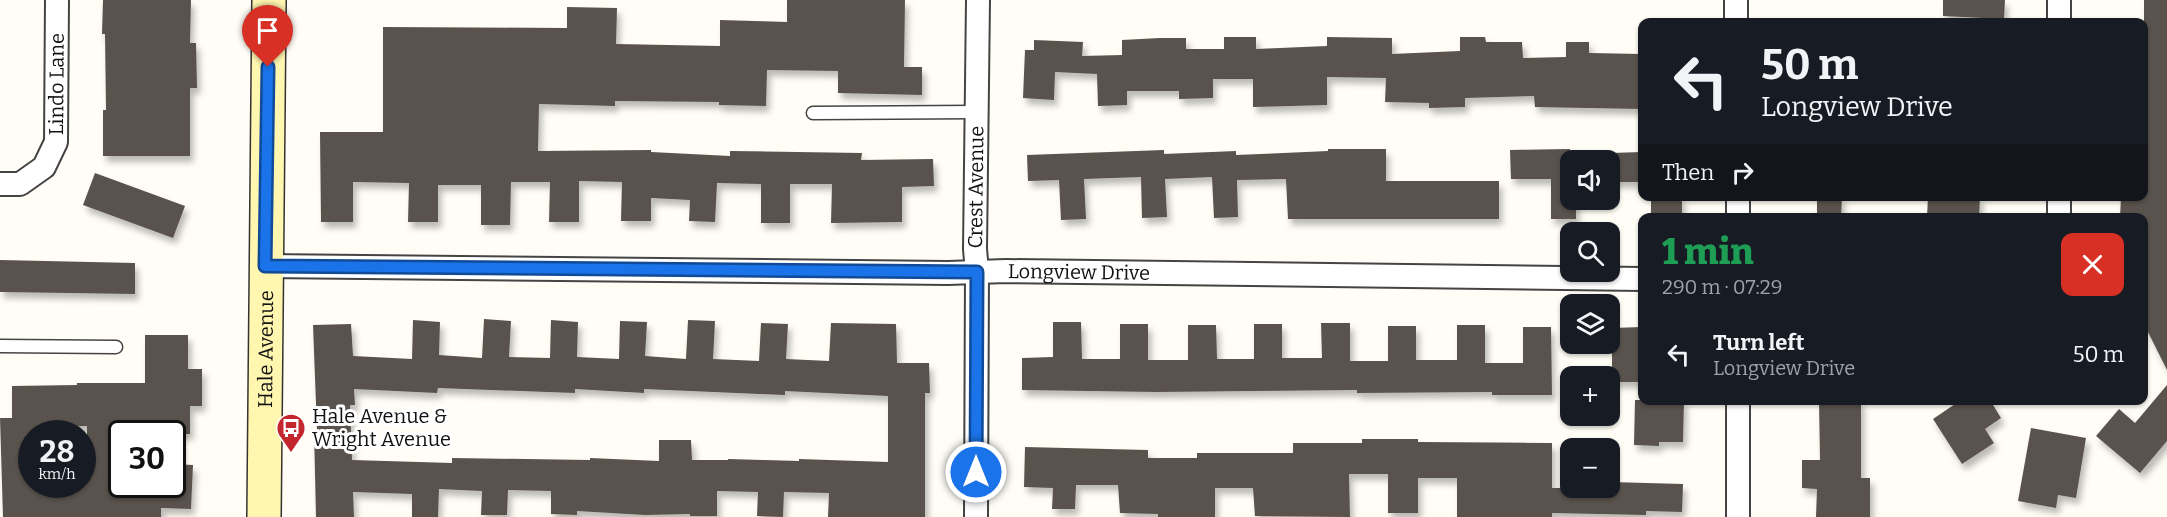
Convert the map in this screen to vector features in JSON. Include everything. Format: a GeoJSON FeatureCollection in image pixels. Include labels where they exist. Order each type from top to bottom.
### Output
{"type":"FeatureCollection","features":[{"type":"Feature","properties":{"kind":"main road","name":"Hale Avenue"},"geometry":{"type":"LineString","coordinates":[[264,517],[269,0]]}},
{"type":"Feature","properties":{"kind":"street","name":"Lindo Lane"},"geometry":{"type":"LineString","coordinates":[[0,184],[20,184],[44,167],[56,142],[57,0]]}},
{"type":"Feature","properties":{"kind":"street","name":"Crest Avenue"},"geometry":{"type":"LineString","coordinates":[[976,517],[977,272],[975,249],[978,0]]}},
{"type":"Feature","properties":{"kind":"street"},"geometry":{"type":"LineString","coordinates":[[1736,0],[1736,18]]}},
{"type":"Feature","properties":{"kind":"street"},"geometry":{"type":"LineString","coordinates":[[2059,0],[2059,18]]}},
{"type":"Feature","properties":{"kind":"street","name":"Longview Drive"},"geometry":{"type":"LineString","coordinates":[[265,266],[1638,279]]}},
{"type":"Feature","properties":{"kind":"street"},"geometry":{"type":"LineString","coordinates":[[1738,405],[1738,517]]}},
{"type":"Feature","properties":{"kind":"lane"},"geometry":{"type":"LineString","coordinates":[[813,113],[976,112]]}},
{"type":"Feature","properties":{"kind":"lane"},"geometry":{"type":"LineString","coordinates":[[0,346],[116,346]]}},
{"type":"Feature","properties":{"kind":"building"},"geometry":{"type":"Polygon","coordinates":[[[103,0],[191,0],[190,43],[196,43],[197,88],[190,88],[190,156],[103,156],[103,110],[106,110],[105,34],[102,34],[103,0]]]}},
{"type":"Feature","properties":{"kind":"building"},"geometry":{"type":"Polygon","coordinates":[[[787,0],[905,0],[904,67],[922,67],[922,95],[838,93],[838,71],[767,70],[766,106],[719,105],[719,102],[615,101],[615,106],[539,104],[538,151],[651,150],[651,152],[730,156],[730,151],[862,153],[861,160],[933,159],[934,186],[902,187],[902,222],[831,223],[832,184],[790,184],[790,223],[761,223],[761,184],[717,183],[715,222],[689,221],[690,200],[651,198],[651,221],[621,221],[622,182],[579,181],[579,222],[549,222],[550,182],[511,182],[510,225],[481,225],[481,185],[438,185],[438,222],[408,222],[409,183],[353,182],[353,222],[321,222],[320,132],[383,132],[383,27],[567,28],[567,7],[617,8],[616,44],[720,46],[720,20],[787,22],[787,0]]]}},
{"type":"Feature","properties":{"kind":"building"},"geometry":{"type":"Polygon","coordinates":[[[1943,0],[2005,0],[2004,18],[1943,16],[1943,0]]]}},
{"type":"Feature","properties":{"kind":"building"},"geometry":{"type":"Polygon","coordinates":[[[2144,0],[2167,0],[2167,370],[2148,332],[2148,213],[2120,213],[2121,201],[2148,201],[2148,18],[2144,18],[2144,0]]]}},
{"type":"Feature","properties":{"kind":"building"},"geometry":{"type":"Polygon","coordinates":[[[1224,37],[1256,37],[1256,49],[1327,46],[1327,37],[1392,38],[1392,54],[1460,51],[1460,37],[1485,37],[1486,42],[1522,42],[1523,58],[1566,57],[1566,42],[1589,42],[1589,53],[1638,54],[1638,109],[1535,107],[1534,96],[1465,98],[1465,107],[1429,108],[1429,103],[1385,102],[1386,78],[1327,77],[1327,105],[1253,107],[1253,79],[1213,79],[1213,98],[1179,99],[1179,91],[1127,91],[1127,105],[1098,106],[1097,74],[1055,72],[1054,100],[1023,98],[1025,50],[1034,50],[1034,40],[1083,42],[1082,56],[1122,55],[1122,40],[1160,38],[1186,38],[1186,49],[1224,49],[1224,37]]]}},
{"type":"Feature","properties":{"kind":"building"},"geometry":{"type":"Polygon","coordinates":[[[1328,149],[1386,149],[1386,181],[1499,181],[1499,219],[1288,219],[1286,179],[1237,180],[1238,217],[1214,218],[1212,177],[1165,179],[1167,217],[1142,218],[1141,177],[1084,179],[1086,219],[1061,220],[1059,180],[1028,181],[1027,155],[1164,150],[1164,154],[1236,151],[1236,155],[1328,151],[1328,149]]]}},
{"type":"Feature","properties":{"kind":"building"},"geometry":{"type":"Polygon","coordinates":[[[1570,149],[1560,150],[1560,210],[1576,210],[1576,219],[1551,219],[1551,179],[1511,179],[1510,150],[1570,149]]]}},
{"type":"Feature","properties":{"kind":"building"},"geometry":{"type":"Polygon","coordinates":[[[1638,152],[1638,182],[1620,182],[1620,153],[1638,152]]]}},
{"type":"Feature","properties":{"kind":"building"},"geometry":{"type":"Polygon","coordinates":[[[95,173],[185,206],[173,238],[83,205],[95,173]]]}},
{"type":"Feature","properties":{"kind":"building"},"geometry":{"type":"Polygon","coordinates":[[[1651,201],[1682,201],[1682,213],[1651,213],[1651,201]]]}},
{"type":"Feature","properties":{"kind":"building"},"geometry":{"type":"Polygon","coordinates":[[[1817,201],[1842,201],[1841,213],[1817,213],[1817,201]]]}},
{"type":"Feature","properties":{"kind":"building"},"geometry":{"type":"Polygon","coordinates":[[[1928,201],[1980,201],[1979,213],[1927,213],[1928,201]]]}},
{"type":"Feature","properties":{"kind":"building"},"geometry":{"type":"Polygon","coordinates":[[[0,260],[135,263],[135,294],[0,292],[0,260]]]}},
{"type":"Feature","properties":{"kind":"building"},"geometry":{"type":"Polygon","coordinates":[[[484,319],[511,321],[509,357],[550,358],[551,320],[578,322],[577,357],[619,359],[620,321],[647,322],[645,356],[686,359],[688,320],[715,321],[713,359],[759,361],[761,323],[788,324],[786,359],[829,361],[831,323],[896,324],[897,363],[929,363],[930,393],[925,393],[925,517],[828,517],[829,493],[784,492],[783,517],[757,516],[758,492],[717,491],[717,516],[577,511],[577,515],[551,514],[551,491],[508,490],[507,515],[481,515],[482,491],[439,489],[438,517],[412,517],[412,494],[353,492],[354,517],[316,517],[314,430],[317,430],[313,325],[351,324],[353,356],[412,359],[413,320],[440,322],[439,355],[482,358],[484,319]],[[438,388],[437,393],[354,389],[355,405],[350,405],[352,460],[452,463],[452,458],[590,460],[590,458],[659,461],[659,440],[691,440],[692,460],[799,461],[799,459],[888,462],[888,396],[785,391],[785,395],[644,389],[644,393],[575,389],[575,393],[438,388]]]}},
{"type":"Feature","properties":{"kind":"building"},"geometry":{"type":"Polygon","coordinates":[[[1053,322],[1081,322],[1082,359],[1120,359],[1120,324],[1148,324],[1148,360],[1188,360],[1188,325],[1216,325],[1217,359],[1254,359],[1254,324],[1282,324],[1282,358],[1322,358],[1321,323],[1350,323],[1350,361],[1388,361],[1388,326],[1416,326],[1416,360],[1457,360],[1457,325],[1485,325],[1485,363],[1523,363],[1523,327],[1551,327],[1552,395],[1492,395],[1492,392],[1357,393],[1357,390],[1157,392],[1022,390],[1022,358],[1053,357],[1053,322]]]}},
{"type":"Feature","properties":{"kind":"building"},"geometry":{"type":"Polygon","coordinates":[[[1638,327],[1638,382],[1620,382],[1620,366],[1612,366],[1612,354],[1620,354],[1620,328],[1638,327]]]}},
{"type":"Feature","properties":{"kind":"building"},"geometry":{"type":"Polygon","coordinates":[[[145,335],[188,335],[188,369],[202,369],[202,406],[190,406],[190,434],[186,434],[186,420],[108,420],[108,498],[186,498],[186,465],[193,465],[191,509],[161,508],[161,517],[3,517],[0,418],[12,418],[12,386],[77,385],[77,383],[145,383],[145,335]]]}},
{"type":"Feature","properties":{"kind":"building"},"geometry":{"type":"Polygon","coordinates":[[[2167,385],[2167,441],[2140,473],[2096,436],[2119,409],[2135,423],[2167,385]]]}},
{"type":"Feature","properties":{"kind":"building"},"geometry":{"type":"Polygon","coordinates":[[[1635,400],[1638,400],[1638,405],[1684,405],[1683,442],[1659,442],[1659,446],[1634,445],[1635,400]]]}},
{"type":"Feature","properties":{"kind":"building"},"geometry":{"type":"Polygon","coordinates":[[[1819,405],[1861,405],[1861,478],[1870,478],[1870,517],[1816,517],[1817,489],[1802,488],[1802,460],[1820,460],[1819,405]]]}},
{"type":"Feature","properties":{"kind":"building"},"geometry":{"type":"Polygon","coordinates":[[[1954,405],[1993,405],[2001,418],[1985,429],[1994,443],[1962,464],[1933,419],[1954,405]]]}},
{"type":"Feature","properties":{"kind":"building"},"geometry":{"type":"Polygon","coordinates":[[[2031,428],[2086,438],[2076,498],[2058,495],[2056,508],[2018,501],[2031,428]]]}},
{"type":"Feature","properties":{"kind":"building"},"geometry":{"type":"Polygon","coordinates":[[[1362,439],[1418,439],[1418,442],[1552,443],[1552,488],[1560,488],[1560,498],[1620,498],[1620,482],[1683,484],[1682,512],[1646,511],[1646,515],[1552,513],[1552,517],[1457,517],[1457,478],[1418,478],[1418,513],[1388,513],[1388,474],[1349,474],[1350,517],[1255,516],[1253,488],[1215,488],[1215,517],[1158,517],[1158,514],[1120,513],[1118,485],[1076,485],[1075,509],[1052,509],[1053,488],[1024,487],[1025,447],[1148,450],[1148,458],[1197,458],[1197,453],[1293,453],[1293,443],[1362,443],[1362,439]]]}},
{"type":"Feature","properties":{"kind":"place","name":"Hale Avenue & Wright Avenue"},"geometry":{"type":"Point","coordinates":[291,454]}},
{"type":"Feature","properties":{"kind":"route"},"geometry":{"type":"LineString","coordinates":[[268,67],[265,266],[977,272],[976,472]]}}]}
